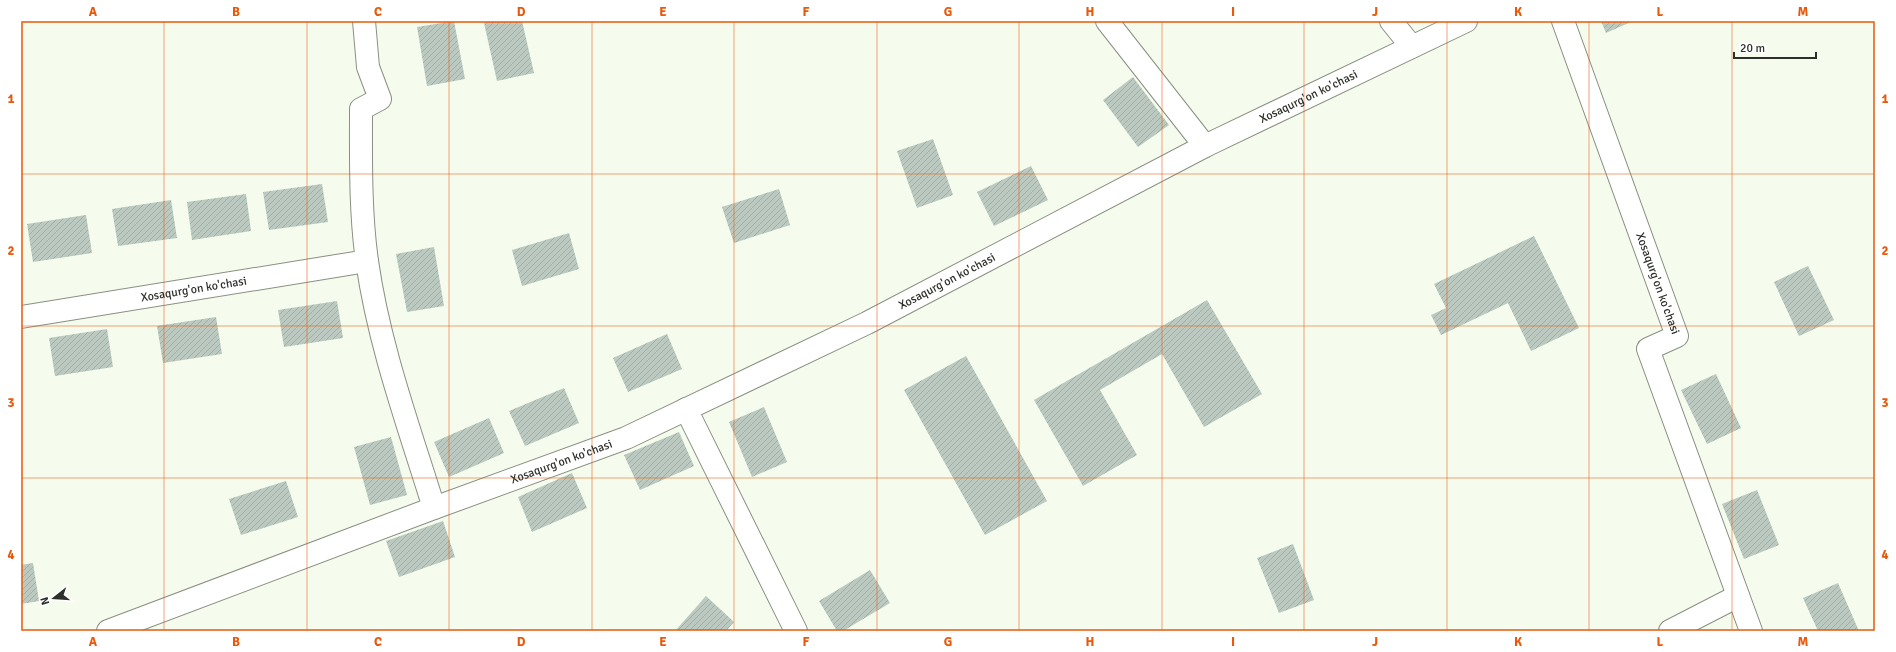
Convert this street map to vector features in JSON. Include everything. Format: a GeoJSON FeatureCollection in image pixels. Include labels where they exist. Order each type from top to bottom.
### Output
{"type":"FeatureCollection","features":[{"type":"Feature","properties":{"kind":"street"},"geometry":{"type":"LineString","coordinates":[[364,21],[368,68],[380,99],[361,109],[361,182],[367,261],[381,333],[434,508]]}},
{"type":"Feature","properties":{"kind":"street"},"geometry":{"type":"LineString","coordinates":[[1106,21],[1205,146]]}},
{"type":"Feature","properties":{"kind":"street"},"geometry":{"type":"LineString","coordinates":[[1391,21],[1412,47]]}},
{"type":"Feature","properties":{"kind":"street","name":"Xosaqurg'on ko'chasi"},"geometry":{"type":"LineString","coordinates":[[108,631],[434,508],[626,438],[867,323],[1205,146],[1466,21]]}},
{"type":"Feature","properties":{"kind":"street","name":"Xosaqurg'on ko'chasi"},"geometry":{"type":"LineString","coordinates":[[1563,21],[1677,336],[1648,349],[1751,631]]}},
{"type":"Feature","properties":{"kind":"street","name":"Xosaqurg'on ko'chasi"},"geometry":{"type":"LineString","coordinates":[[21,317],[367,261]]}},
{"type":"Feature","properties":{"kind":"street"},"geometry":{"type":"LineString","coordinates":[[686,410],[796,631]]}},
{"type":"Feature","properties":{"kind":"street"},"geometry":{"type":"LineString","coordinates":[[1670,631],[1738,596]]}},
{"type":"Feature","properties":{"kind":"building"},"geometry":{"type":"Polygon","coordinates":[[[454,21],[465,79],[427,86],[417,27],[454,21]]]}},
{"type":"Feature","properties":{"kind":"building"},"geometry":{"type":"Polygon","coordinates":[[[491,21],[522,21],[534,73],[497,81],[484,23],[491,21]]]}},
{"type":"Feature","properties":{"kind":"building"},"geometry":{"type":"Polygon","coordinates":[[[1601,21],[1633,21],[1606,33],[1601,21]]]}},
{"type":"Feature","properties":{"kind":"building"},"geometry":{"type":"Polygon","coordinates":[[[1133,77],[1169,125],[1138,147],[1103,100],[1133,77]]]}},
{"type":"Feature","properties":{"kind":"building"},"geometry":{"type":"Polygon","coordinates":[[[933,139],[953,195],[917,208],[897,151],[933,139]]]}},
{"type":"Feature","properties":{"kind":"building"},"geometry":{"type":"Polygon","coordinates":[[[1031,166],[1048,200],[994,226],[977,192],[1031,166]]]}},
{"type":"Feature","properties":{"kind":"building"},"geometry":{"type":"Polygon","coordinates":[[[322,184],[328,222],[269,230],[263,192],[322,184]]]}},
{"type":"Feature","properties":{"kind":"building"},"geometry":{"type":"Polygon","coordinates":[[[779,189],[790,225],[734,243],[722,207],[779,189]]]}},
{"type":"Feature","properties":{"kind":"building"},"geometry":{"type":"Polygon","coordinates":[[[246,194],[251,231],[192,240],[187,202],[246,194]]]}},
{"type":"Feature","properties":{"kind":"building"},"geometry":{"type":"Polygon","coordinates":[[[171,200],[177,238],[118,246],[112,209],[171,200]]]}},
{"type":"Feature","properties":{"kind":"building"},"geometry":{"type":"Polygon","coordinates":[[[86,215],[92,253],[33,262],[27,224],[86,215]]]}},
{"type":"Feature","properties":{"kind":"building"},"geometry":{"type":"Polygon","coordinates":[[[569,233],[579,269],[522,286],[512,250],[569,233]]]}},
{"type":"Feature","properties":{"kind":"building"},"geometry":{"type":"Polygon","coordinates":[[[1534,236],[1579,328],[1531,351],[1508,303],[1441,335],[1431,315],[1446,308],[1434,284],[1534,236]]]}},
{"type":"Feature","properties":{"kind":"building"},"geometry":{"type":"Polygon","coordinates":[[[434,247],[444,306],[407,312],[396,254],[434,247]]]}},
{"type":"Feature","properties":{"kind":"building"},"geometry":{"type":"Polygon","coordinates":[[[1808,266],[1834,320],[1799,336],[1774,282],[1808,266]]]}},
{"type":"Feature","properties":{"kind":"building"},"geometry":{"type":"Polygon","coordinates":[[[1207,300],[1262,394],[1204,427],[1162,354],[1100,390],[1137,455],[1083,486],[1034,400],[1207,300]]]}},
{"type":"Feature","properties":{"kind":"building"},"geometry":{"type":"Polygon","coordinates":[[[337,301],[343,338],[284,347],[278,310],[337,301]]]}},
{"type":"Feature","properties":{"kind":"building"},"geometry":{"type":"Polygon","coordinates":[[[216,317],[222,354],[163,363],[157,326],[216,317]]]}},
{"type":"Feature","properties":{"kind":"building"},"geometry":{"type":"Polygon","coordinates":[[[107,329],[113,367],[55,376],[49,338],[107,329]]]}},
{"type":"Feature","properties":{"kind":"building"},"geometry":{"type":"Polygon","coordinates":[[[667,334],[682,369],[628,392],[613,358],[667,334]]]}},
{"type":"Feature","properties":{"kind":"building"},"geometry":{"type":"Polygon","coordinates":[[[966,356],[1047,501],[985,535],[904,390],[966,356]]]}},
{"type":"Feature","properties":{"kind":"building"},"geometry":{"type":"Polygon","coordinates":[[[1716,374],[1741,428],[1707,444],[1681,390],[1716,374]]]}},
{"type":"Feature","properties":{"kind":"building"},"geometry":{"type":"Polygon","coordinates":[[[564,388],[579,423],[525,446],[509,411],[564,388]]]}},
{"type":"Feature","properties":{"kind":"building"},"geometry":{"type":"Polygon","coordinates":[[[764,407],[787,462],[752,477],[729,422],[764,407]]]}},
{"type":"Feature","properties":{"kind":"building"},"geometry":{"type":"Polygon","coordinates":[[[489,418],[504,453],[449,477],[434,442],[489,418]]]}},
{"type":"Feature","properties":{"kind":"building"},"geometry":{"type":"Polygon","coordinates":[[[679,432],[694,466],[640,490],[624,455],[679,432]]]}},
{"type":"Feature","properties":{"kind":"building"},"geometry":{"type":"Polygon","coordinates":[[[391,437],[407,495],[370,505],[354,447],[391,437]]]}},
{"type":"Feature","properties":{"kind":"building"},"geometry":{"type":"Polygon","coordinates":[[[572,473],[587,508],[532,532],[518,497],[572,473]]]}},
{"type":"Feature","properties":{"kind":"building"},"geometry":{"type":"Polygon","coordinates":[[[286,481],[298,517],[241,535],[229,499],[286,481]]]}},
{"type":"Feature","properties":{"kind":"building"},"geometry":{"type":"Polygon","coordinates":[[[1757,490],[1779,545],[1744,559],[1722,504],[1757,490]]]}},
{"type":"Feature","properties":{"kind":"building"},"geometry":{"type":"Polygon","coordinates":[[[443,521],[455,557],[399,577],[386,541],[443,521]]]}},
{"type":"Feature","properties":{"kind":"building"},"geometry":{"type":"Polygon","coordinates":[[[1293,544],[1314,600],[1279,613],[1257,558],[1293,544]]]}},
{"type":"Feature","properties":{"kind":"building"},"geometry":{"type":"Polygon","coordinates":[[[33,563],[39,601],[21,604],[21,565],[33,563]]]}},
{"type":"Feature","properties":{"kind":"building"},"geometry":{"type":"Polygon","coordinates":[[[870,570],[890,603],[843,631],[837,631],[819,601],[870,570]]]}},
{"type":"Feature","properties":{"kind":"building"},"geometry":{"type":"Polygon","coordinates":[[[1838,583],[1859,631],[1818,631],[1803,598],[1838,583]]]}},
{"type":"Feature","properties":{"kind":"building"},"geometry":{"type":"Polygon","coordinates":[[[706,596],[734,622],[726,631],[675,631],[706,596]]]}}]}
